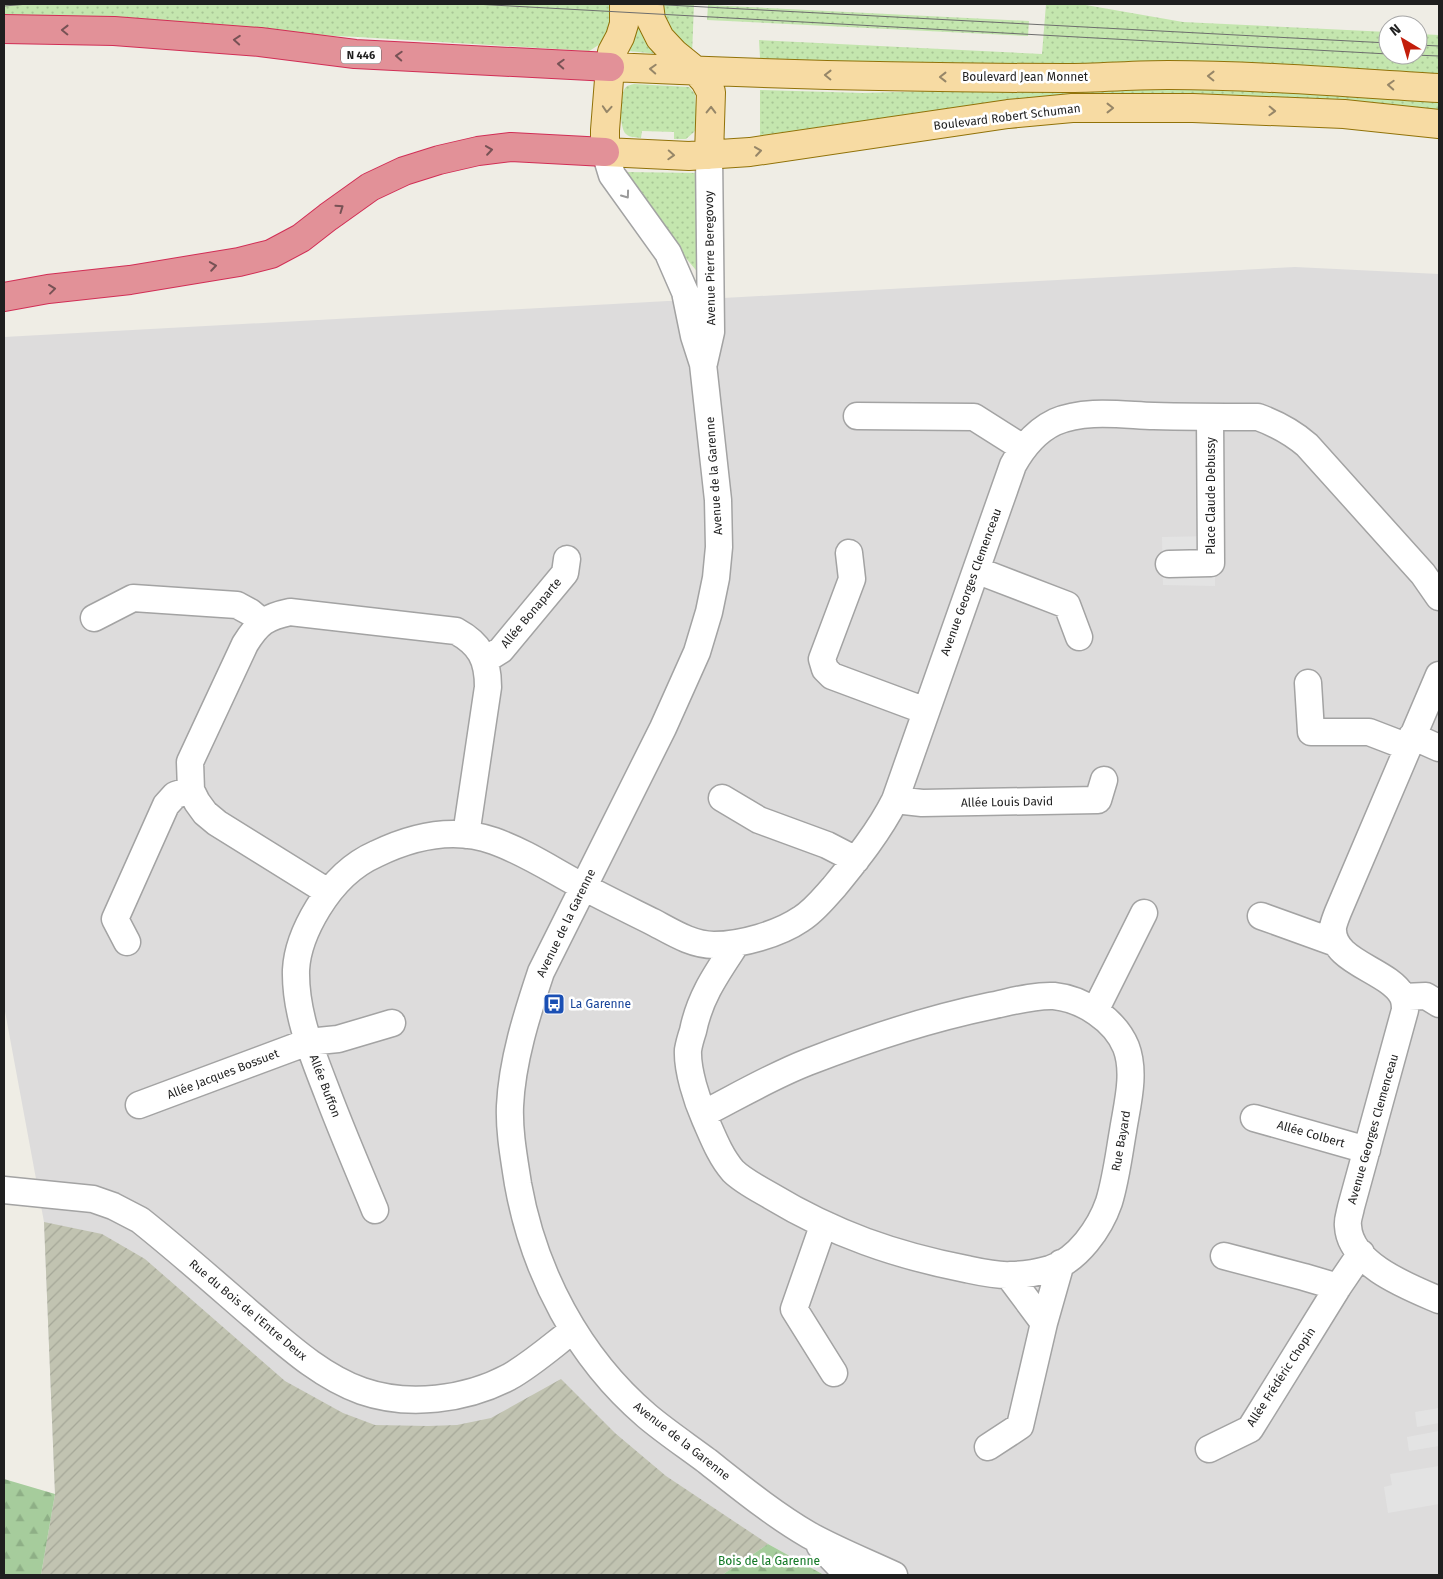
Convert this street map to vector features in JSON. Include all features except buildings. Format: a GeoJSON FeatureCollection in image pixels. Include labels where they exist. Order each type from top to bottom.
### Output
{"type":"FeatureCollection","features":[{"type":"Feature","properties":{"kind":"highway","name":"N 446"},"geometry":{"type":"LineString","coordinates":[[4,29],[114,31],[260,42],[355,54],[610,67]]}},
{"type":"Feature","properties":{"kind":"highway"},"geometry":{"type":"LineString","coordinates":[[4,296],[130,280],[239,262],[270,254],[301,238],[370,187],[404,171],[439,160],[478,151],[511,147],[605,152]]}},
{"type":"Feature","properties":{"kind":"main road"},"geometry":{"type":"LineString","coordinates":[[605,152],[610,67],[612,52],[624,24],[624,4]]}},
{"type":"Feature","properties":{"kind":"main road"},"geometry":{"type":"LineString","coordinates":[[649,4],[651,20],[660,38],[675,54],[696,71],[705,81],[711,92],[710,155]]}},
{"type":"Feature","properties":{"kind":"main road","name":"Boulevard Jean Monnet"},"geometry":{"type":"LineString","coordinates":[[610,67],[877,77],[1245,77],[1439,88]]}},
{"type":"Feature","properties":{"kind":"main road","name":"Boulevard Robert Schuman"},"geometry":{"type":"LineString","coordinates":[[605,152],[689,156],[750,152],[1008,114],[1072,108],[1193,108],[1325,113],[1439,124]]}},
{"type":"Feature","properties":{"kind":"street","name":"Avenue Pierre Beregovoy"},"geometry":{"type":"LineString","coordinates":[[605,152],[612,175],[668,253],[686,292],[694,336],[703,364]]}},
{"type":"Feature","properties":{"kind":"street","name":"Avenue Pierre Beregovoy"},"geometry":{"type":"LineString","coordinates":[[703,364],[711,332],[710,155]]}},
{"type":"Feature","properties":{"kind":"street","name":"Avenue de la Garenne"},"geometry":{"type":"LineString","coordinates":[[703,364],[714,454],[719,547],[716,578],[709,612],[697,652],[671,710],[541,972],[527,1015],[516,1063],[510,1105],[511,1143],[528,1229],[550,1287],[573,1330],[609,1378],[647,1416],[770,1509],[810,1535]]}},
{"type":"Feature","properties":{"kind":"street","name":"Avenue Georges Clemenceau"},"geometry":{"type":"LineString","coordinates":[[308,1042],[299,1006],[296,968],[300,946],[310,922],[328,892],[345,874],[365,859],[389,847],[414,839],[438,835],[466,835],[491,840],[518,850],[583,887],[692,941],[712,945],[736,944],[783,929],[802,919],[818,906],[856,860],[886,817],[895,800],[1013,465],[1023,448],[1037,434],[1054,423],[1073,416],[1100,414],[1258,417],[1276,424],[1293,433],[1431,567],[1439,597]]}},
{"type":"Feature","properties":{"kind":"street"},"geometry":{"type":"LineString","coordinates":[[857,416],[974,417],[1023,448]]}},
{"type":"Feature","properties":{"kind":"street","name":"Place Claude Debussy"},"geometry":{"type":"LineString","coordinates":[[1169,564],[1211,563],[1210,417]]}},
{"type":"Feature","properties":{"kind":"street"},"geometry":{"type":"LineString","coordinates":[[849,553],[852,579],[822,659],[825,669],[832,676],[926,711]]}},
{"type":"Feature","properties":{"kind":"street","name":"Allée Bonaparte"},"geometry":{"type":"LineString","coordinates":[[485,660],[501,650],[565,573],[567,559]]}},
{"type":"Feature","properties":{"kind":"street"},"geometry":{"type":"LineString","coordinates":[[976,570],[1067,605],[1079,637]]}},
{"type":"Feature","properties":{"kind":"street"},"geometry":{"type":"LineString","coordinates":[[94,618],[133,598],[237,605],[250,612],[262,622]]}},
{"type":"Feature","properties":{"kind":"street"},"geometry":{"type":"LineString","coordinates":[[328,892],[217,823],[205,813],[191,790],[190,762],[245,644],[252,632],[273,615],[290,612],[456,631],[469,638],[478,648],[485,660],[488,672],[488,687],[466,835]]}},
{"type":"Feature","properties":{"kind":"street"},"geometry":{"type":"LineString","coordinates":[[1439,675],[1338,912],[1333,928],[1336,943],[1346,956],[1384,978],[1395,986],[1403,997],[1426,996],[1439,1004]]}},
{"type":"Feature","properties":{"kind":"street"},"geometry":{"type":"LineString","coordinates":[[1308,684],[1311,732],[1369,732],[1439,748]]}},
{"type":"Feature","properties":{"kind":"street","name":"Allée Louis David"},"geometry":{"type":"LineString","coordinates":[[895,800],[922,803],[1098,800],[1104,780]]}},
{"type":"Feature","properties":{"kind":"street"},"geometry":{"type":"LineString","coordinates":[[127,942],[115,919],[166,805],[176,795],[191,790]]}},
{"type":"Feature","properties":{"kind":"street"},"geometry":{"type":"LineString","coordinates":[[722,798],[759,820],[827,845],[856,860]]}},
{"type":"Feature","properties":{"kind":"street"},"geometry":{"type":"LineString","coordinates":[[1095,1010],[1144,913]]}},
{"type":"Feature","properties":{"kind":"street"},"geometry":{"type":"LineString","coordinates":[[1261,916],[1336,943]]}},
{"type":"Feature","properties":{"kind":"street"},"geometry":{"type":"LineString","coordinates":[[692,941],[702,967],[706,990]]}},
{"type":"Feature","properties":{"kind":"street","name":"Rue Bayard"},"geometry":{"type":"LineString","coordinates":[[703,1114],[806,1063],[892,1032],[951,1014],[1030,998],[1054,996],[1095,1010],[1114,1029],[1126,1046],[1130,1063],[1130,1088],[1117,1164],[1109,1202],[1100,1223],[1085,1244],[1052,1268],[1009,1276],[932,1262],[874,1246],[823,1226],[788,1207],[734,1172],[722,1154],[703,1114],[694,1092],[688,1050],[696,1015],[706,990],[736,944]]}},
{"type":"Feature","properties":{"kind":"street","name":"Avenue Georges Clemenceau"},"geometry":{"type":"LineString","coordinates":[[1403,997],[1405,1010],[1402,1025],[1351,1207],[1348,1225],[1351,1238],[1361,1253],[1375,1268],[1402,1284],[1439,1300]]}},
{"type":"Feature","properties":{"kind":"street","name":"Allée Buffon"},"geometry":{"type":"LineString","coordinates":[[376,1210],[345,1139],[308,1042],[338,1039],[392,1023]]}},
{"type":"Feature","properties":{"kind":"street","name":"Allée Jacques Bossuet"},"geometry":{"type":"LineString","coordinates":[[139,1105],[308,1042]]}},
{"type":"Feature","properties":{"kind":"street","name":"Allée Colbert"},"geometry":{"type":"LineString","coordinates":[[1254,1118],[1367,1150]]}},
{"type":"Feature","properties":{"kind":"street","name":"Rue du Bois de l'Entre Deux"},"geometry":{"type":"LineString","coordinates":[[4,1190],[93,1199],[113,1206],[140,1220],[296,1352],[334,1378],[362,1391],[396,1398],[430,1400],[468,1393],[509,1377],[573,1330]]}},
{"type":"Feature","properties":{"kind":"street"},"geometry":{"type":"LineString","coordinates":[[823,1226],[794,1309],[834,1373]]}},
{"type":"Feature","properties":{"kind":"street","name":"Allée Frédéric Chopin"},"geometry":{"type":"LineString","coordinates":[[1210,1449],[1250,1429],[1361,1253]]}},
{"type":"Feature","properties":{"kind":"street"},"geometry":{"type":"LineString","coordinates":[[1224,1256],[1304,1276],[1338,1288]]}},
{"type":"Feature","properties":{"kind":"street"},"geometry":{"type":"LineString","coordinates":[[988,1447],[1020,1426],[1044,1323],[1061,1263]]}},
{"type":"Feature","properties":{"kind":"street"},"geometry":{"type":"LineString","coordinates":[[1009,1276],[1044,1323]]}},
{"type":"Feature","properties":{"kind":"street"},"geometry":{"type":"LineString","coordinates":[[810,1535],[848,1575]]}},
{"type":"Feature","properties":{"kind":"street"},"geometry":{"type":"LineString","coordinates":[[810,1535],[894,1575]]}},
{"type":"Feature","properties":{"kind":"shaded area"},"geometry":{"type":"Polygon","coordinates":[[[1295,267],[1439,274],[1439,1575],[824,1575],[768,1544],[722,1575],[41,1575],[55,1494],[44,1222],[4,1006],[4,337],[1295,267]]]}},
{"type":"Feature","properties":{"kind":"shaded area"},"geometry":{"type":"Polygon","coordinates":[[[1215,536],[1215,586],[1163,585],[1162,537],[1215,536]]]}},
{"type":"Feature","properties":{"kind":"shaded area"},"geometry":{"type":"Polygon","coordinates":[[[44,1222],[102,1234],[145,1259],[285,1381],[343,1413],[375,1425],[457,1425],[491,1418],[561,1379],[615,1433],[666,1476],[768,1544],[722,1575],[41,1575],[55,1494],[44,1222]]]}},
{"type":"Feature","properties":{"kind":"shaded area"},"geometry":{"type":"Polygon","coordinates":[[[1439,1408],[1439,1423],[1417,1427],[1415,1412],[1439,1408]]]}},
{"type":"Feature","properties":{"kind":"shaded area"},"geometry":{"type":"Polygon","coordinates":[[[1439,1431],[1439,1446],[1409,1451],[1407,1437],[1439,1431]]]}},
{"type":"Feature","properties":{"kind":"shaded area"},"geometry":{"type":"Polygon","coordinates":[[[1439,1466],[1439,1504],[1388,1513],[1384,1487],[1392,1485],[1390,1474],[1439,1466]]]}},
{"type":"Feature","properties":{"kind":"green space"},"geometry":{"type":"Polygon","coordinates":[[[4,4],[612,4],[612,12],[610,32],[603,42],[589,51],[358,37],[4,21],[4,4]]]}},
{"type":"Feature","properties":{"kind":"green space"},"geometry":{"type":"Polygon","coordinates":[[[659,4],[694,4],[692,55],[667,30],[659,4]]]}},
{"type":"Feature","properties":{"kind":"green space"},"geometry":{"type":"Polygon","coordinates":[[[1046,4],[1080,4],[1183,22],[1378,32],[1378,65],[1428,65],[1428,34],[1439,35],[1439,77],[887,66],[760,58],[759,40],[1042,54],[1046,4]]]}},
{"type":"Feature","properties":{"kind":"green space"},"geometry":{"type":"Polygon","coordinates":[[[708,5],[1029,21],[1028,36],[707,20],[708,5]]]}},
{"type":"Feature","properties":{"kind":"green space"},"geometry":{"type":"Polygon","coordinates":[[[634,19],[641,19],[659,54],[628,51],[634,19]]]}},
{"type":"Feature","properties":{"kind":"green space"},"geometry":{"type":"Polygon","coordinates":[[[634,84],[689,87],[695,94],[697,127],[694,132],[686,139],[674,139],[674,132],[642,131],[641,138],[631,137],[626,134],[621,118],[622,96],[626,87],[634,84]]]}},
{"type":"Feature","properties":{"kind":"green space"},"geometry":{"type":"Polygon","coordinates":[[[1155,85],[1439,98],[1439,113],[1343,104],[760,140],[760,90],[863,93],[1155,85]]]}},
{"type":"Feature","properties":{"kind":"green space"},"geometry":{"type":"Polygon","coordinates":[[[624,172],[697,173],[700,275],[680,251],[624,172]]]}},
{"type":"Feature","properties":{"kind":"green space"},"geometry":{"type":"Polygon","coordinates":[[[4,1479],[55,1494],[41,1575],[4,1575],[4,1479]]]}},
{"type":"Feature","properties":{"kind":"green space","name":"Bois de la Garenne"},"geometry":{"type":"Polygon","coordinates":[[[768,1544],[824,1575],[722,1575],[768,1544]]]}},
{"type":"Feature","properties":{"kind":"tram line"},"geometry":{"type":"LineString","coordinates":[[4,6],[29,4]]}},
{"type":"Feature","properties":{"kind":"tram line"},"geometry":{"type":"LineString","coordinates":[[474,4],[1378,53]]}},
{"type":"Feature","properties":{"kind":"tram line"},"geometry":{"type":"LineString","coordinates":[[648,4],[1378,42]]}},
{"type":"Feature","properties":{"kind":"tram line"},"geometry":{"type":"LineString","coordinates":[[1428,45],[1439,46]]}},
{"type":"Feature","properties":{"kind":"tram line"},"geometry":{"type":"LineString","coordinates":[[1428,56],[1439,56]]}},
{"type":"Feature","properties":{"kind":"place","name":"La Garenne"},"geometry":{"type":"Point","coordinates":[554,1004]}}]}
